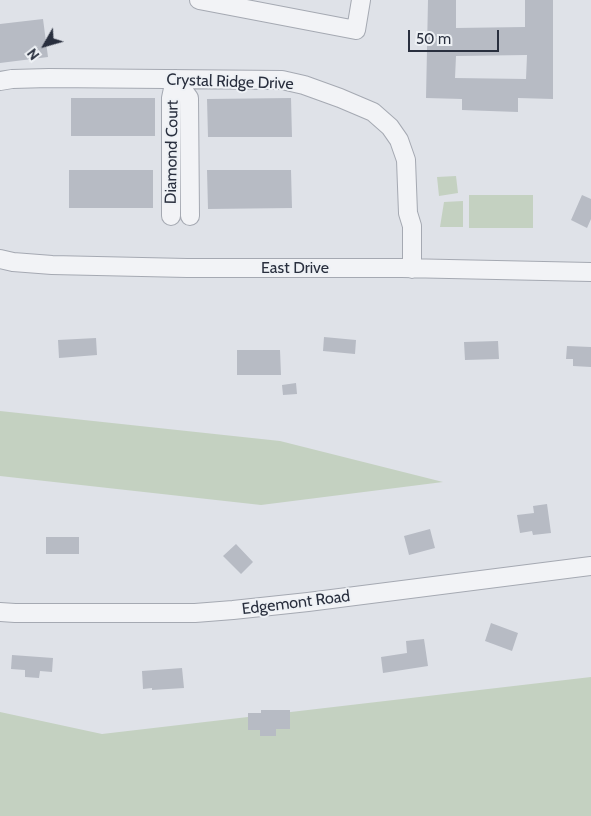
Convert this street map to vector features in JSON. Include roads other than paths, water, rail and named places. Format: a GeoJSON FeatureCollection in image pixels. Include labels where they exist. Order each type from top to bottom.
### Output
{"type":"FeatureCollection","features":[{"type":"Feature","properties":{"kind":"street"},"geometry":{"type":"LineString","coordinates":[[199,0],[356,30],[361,0]]}},
{"type":"Feature","properties":{"kind":"street","name":"Crystal Ridge Drive"},"geometry":{"type":"LineString","coordinates":[[0,81],[49,78],[282,80],[304,85],[373,112],[390,128],[399,140],[406,160],[408,213],[403,225],[407,268]]}},
{"type":"Feature","properties":{"kind":"street","name":"Diamond Court"},"geometry":{"type":"LineString","coordinates":[[175,79],[189,98],[190,216]]}},
{"type":"Feature","properties":{"kind":"street","name":"Diamond Court"},"geometry":{"type":"LineString","coordinates":[[171,216],[172,98],[175,79]]}},
{"type":"Feature","properties":{"kind":"street","name":"East Drive"},"geometry":{"type":"LineString","coordinates":[[0,259],[52,265],[186,268],[407,268],[591,272]]}},
{"type":"Feature","properties":{"kind":"street","name":"Edgemont Road"},"geometry":{"type":"LineString","coordinates":[[0,612],[185,613],[233,610],[591,566]]}}]}
